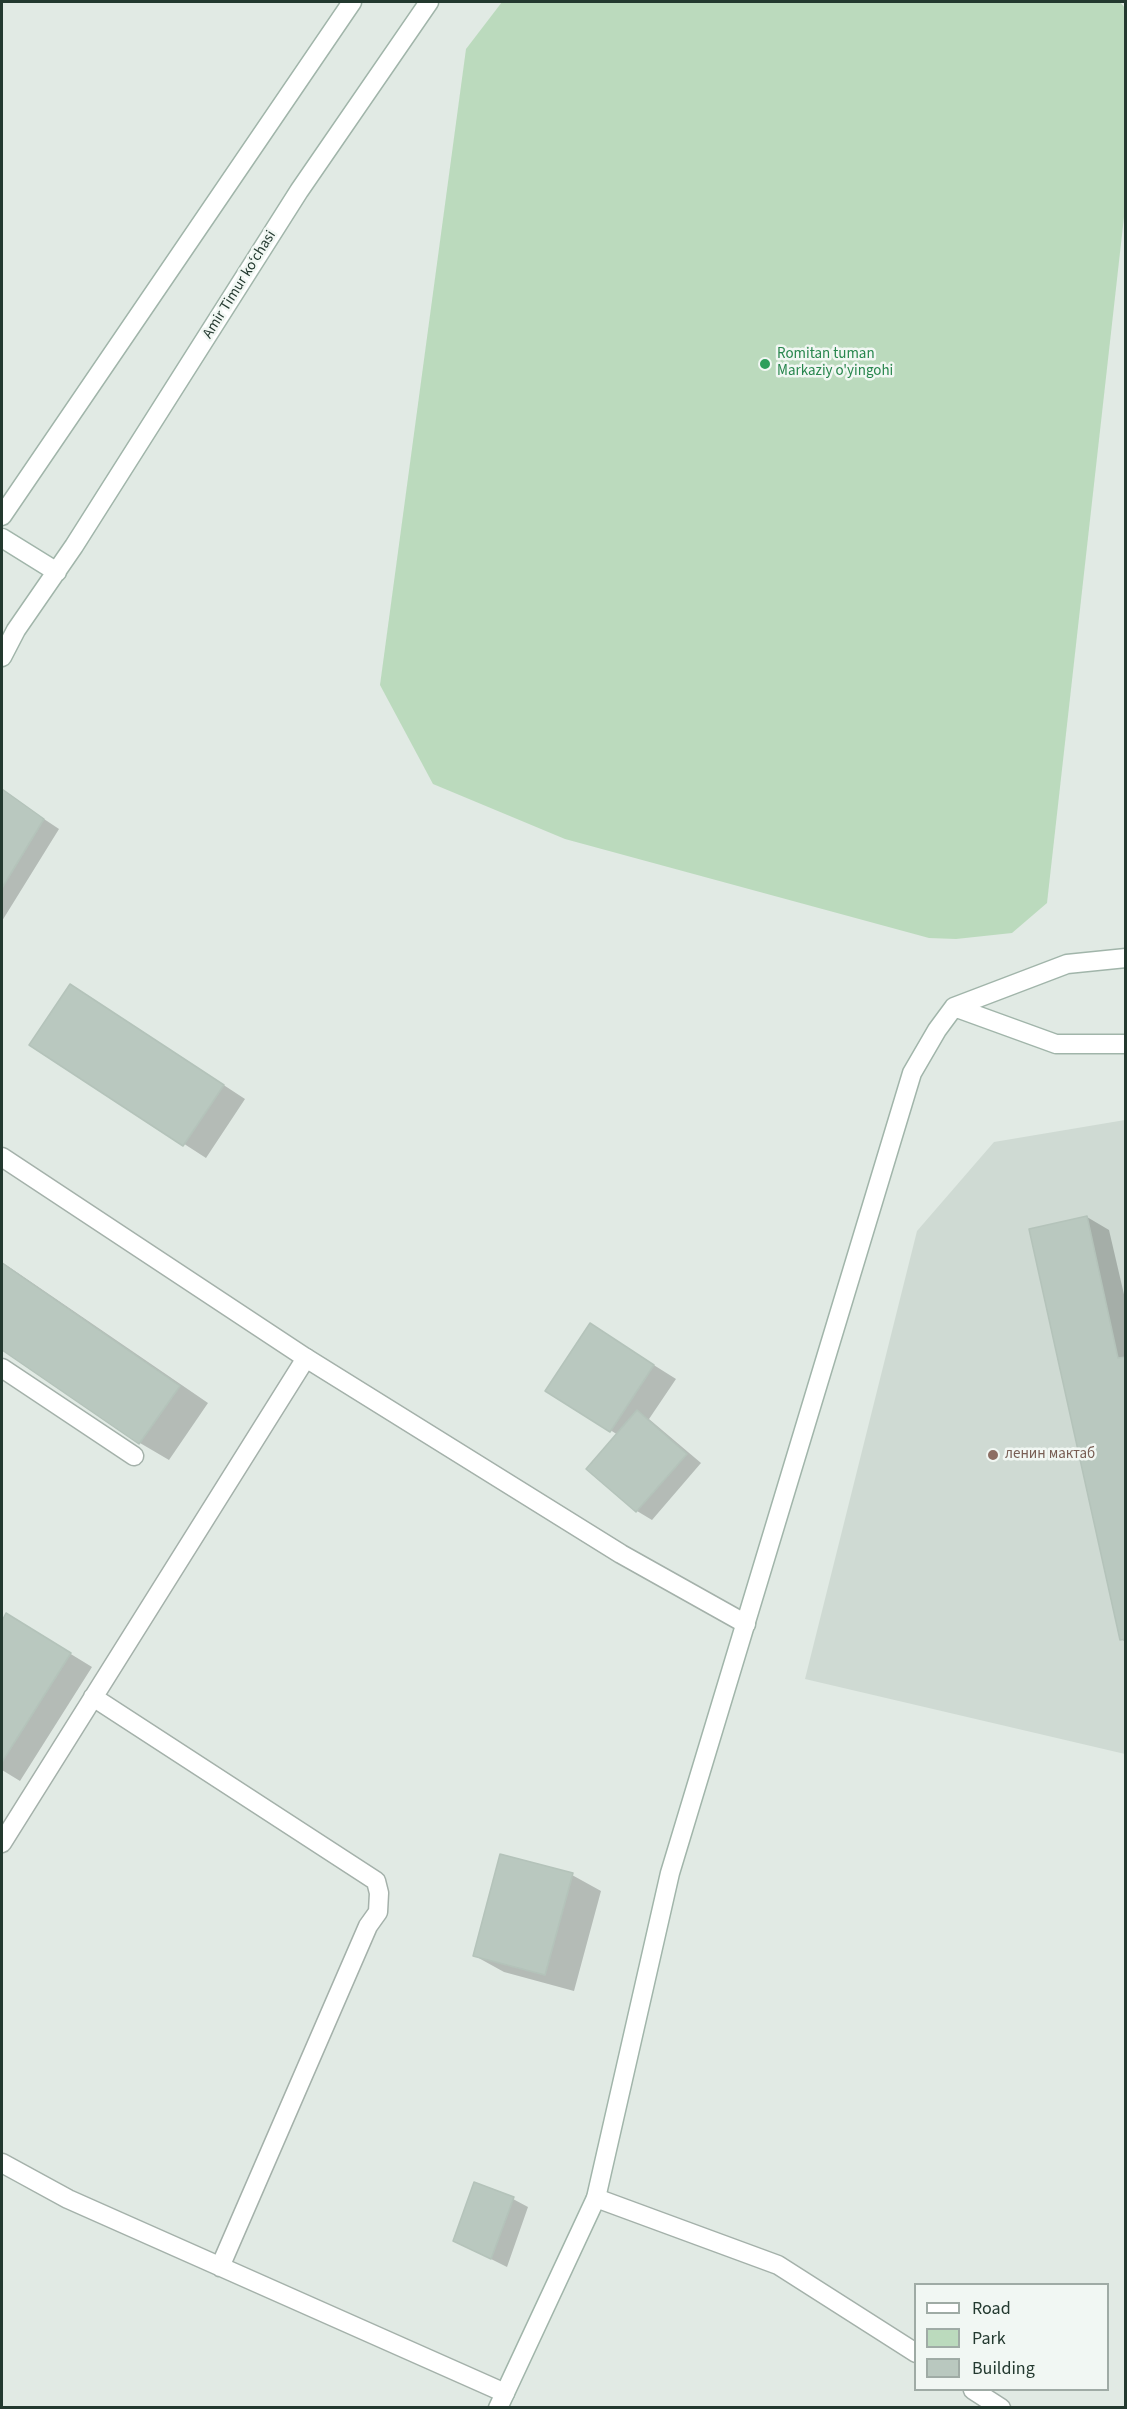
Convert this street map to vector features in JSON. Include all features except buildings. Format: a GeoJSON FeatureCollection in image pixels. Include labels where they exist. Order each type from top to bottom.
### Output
{"type":"FeatureCollection","features":[{"type":"Feature","properties":{"kind":"street"},"geometry":{"type":"LineString","coordinates":[[2,516],[352,2]]}},
{"type":"Feature","properties":{"kind":"street","name":"Amir Timur ko‘chasi"},"geometry":{"type":"LineString","coordinates":[[2,657],[9,626],[57,572],[299,191],[429,2]]}},
{"type":"Feature","properties":{"kind":"street"},"geometry":{"type":"LineString","coordinates":[[2,538],[57,572]]}},
{"type":"Feature","properties":{"kind":"street"},"geometry":{"type":"LineString","coordinates":[[2,2163],[68,2199],[220,2267],[501,2400],[596,2198],[670,1873],[912,1074],[937,1030],[954,1007],[1067,964],[1125,958]]}},
{"type":"Feature","properties":{"kind":"street"},"geometry":{"type":"LineString","coordinates":[[954,1007],[1056,1044],[1125,1044]]}},
{"type":"Feature","properties":{"kind":"street"},"geometry":{"type":"LineString","coordinates":[[2,1157],[306,1358],[621,1554],[746,1624]]}},
{"type":"Feature","properties":{"kind":"street"},"geometry":{"type":"LineString","coordinates":[[2,1843],[306,1358]]}},
{"type":"Feature","properties":{"kind":"street"},"geometry":{"type":"LineString","coordinates":[[2,1368],[134,1456]]}},
{"type":"Feature","properties":{"kind":"street"},"geometry":{"type":"LineString","coordinates":[[93,1697],[376,1881],[379,1893],[378,1912],[368,1926],[220,2267]]}},
{"type":"Feature","properties":{"kind":"street"},"geometry":{"type":"LineString","coordinates":[[596,2198],[778,2265],[914,2352]]}},
{"type":"Feature","properties":{"kind":"street"},"geometry":{"type":"LineString","coordinates":[[976,2391],[1001,2408]]}},
{"type":"Feature","properties":{"kind":"shaded area","name":"ленин мактаб"},"geometry":{"type":"Polygon","coordinates":[[[1125,1120],[1125,1754],[805,1679],[917,1231],[994,1142],[1125,1120]]]}},
{"type":"Feature","properties":{"kind":"green space","name":"Romitan tuman Markaziy o'yingohi"},"geometry":{"type":"Polygon","coordinates":[[[502,2],[1120,2],[1125,8],[1125,208],[1047,903],[1012,933],[956,939],[929,938],[565,839],[433,784],[380,685],[466,49],[502,2]]]}},
{"type":"Feature","properties":{"kind":"place","name":"Romitan tuman Markaziy o'yingohi"},"geometry":{"type":"Point","coordinates":[765,364]}},
{"type":"Feature","properties":{"kind":"place","name":"ленин мактаб"},"geometry":{"type":"Point","coordinates":[993,1455]}}]}
